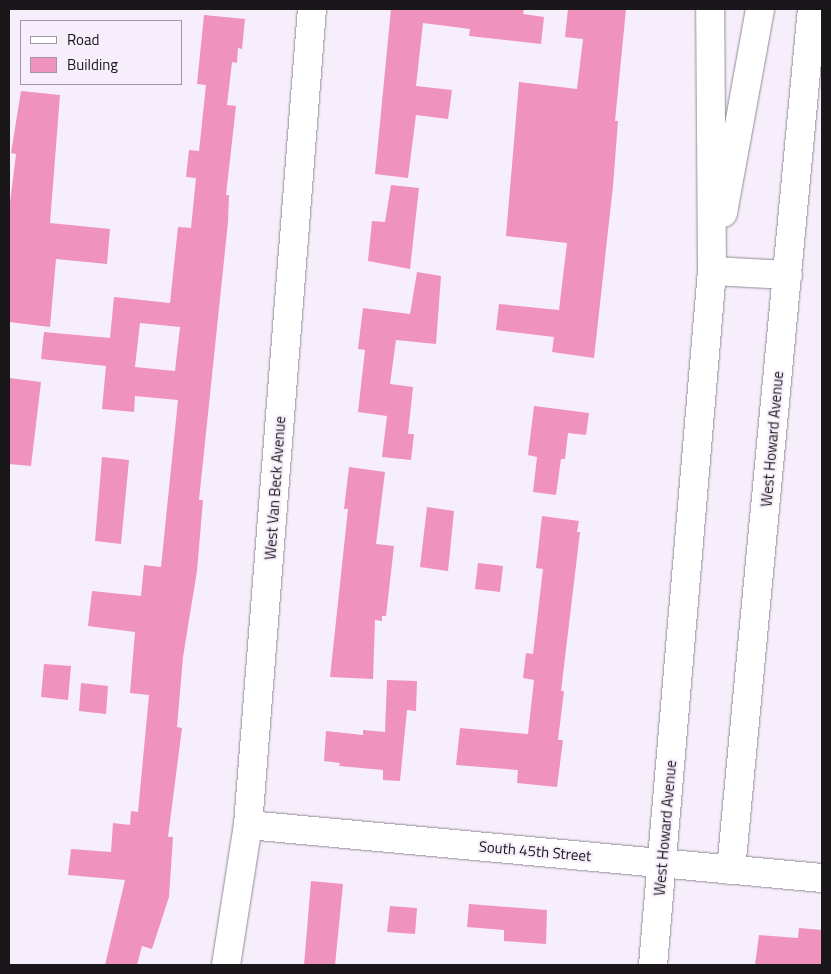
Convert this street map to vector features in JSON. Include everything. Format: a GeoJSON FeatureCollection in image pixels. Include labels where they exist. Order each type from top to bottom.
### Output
{"type":"FeatureCollection","features":[{"type":"Feature","properties":{"kind":"street","name":"West Van Beck Avenue"},"geometry":{"type":"LineString","coordinates":[[226,965],[248,825],[312,9]]}},
{"type":"Feature","properties":{"kind":"street","name":"West Howard Avenue"},"geometry":{"type":"LineString","coordinates":[[653,965],[712,271],[710,9]]}},
{"type":"Feature","properties":{"kind":"street","name":"West Howard Avenue"},"geometry":{"type":"LineString","coordinates":[[712,271],[760,9]]}},
{"type":"Feature","properties":{"kind":"street","name":"West Howard Avenue"},"geometry":{"type":"LineString","coordinates":[[731,870],[812,9]]}},
{"type":"Feature","properties":{"kind":"street"},"geometry":{"type":"LineString","coordinates":[[712,271],[788,275]]}},
{"type":"Feature","properties":{"kind":"street","name":"South 45th Street"},"geometry":{"type":"LineString","coordinates":[[248,825],[822,878]]}},
{"type":"Feature","properties":{"kind":"building"},"geometry":{"type":"Polygon","coordinates":[[[391,9],[524,9],[523,14],[544,17],[541,44],[469,36],[470,29],[423,23],[416,86],[452,90],[448,119],[416,115],[408,178],[375,174],[391,9]]]}},
{"type":"Feature","properties":{"kind":"building"},"geometry":{"type":"Polygon","coordinates":[[[568,9],[626,9],[615,121],[618,121],[613,186],[594,358],[552,352],[554,337],[496,330],[499,304],[559,310],[567,243],[506,236],[519,82],[577,89],[583,39],[565,37],[568,9]]]}},
{"type":"Feature","properties":{"kind":"building"},"geometry":{"type":"Polygon","coordinates":[[[204,15],[245,19],[242,49],[238,48],[237,63],[232,62],[227,105],[236,106],[226,195],[229,195],[228,222],[199,500],[203,500],[197,571],[183,657],[177,727],[182,728],[168,837],[173,837],[169,897],[152,949],[142,946],[137,965],[105,965],[125,880],[68,875],[71,849],[111,852],[113,823],[130,825],[131,811],[138,812],[149,695],[130,693],[135,632],[88,626],[92,591],[141,596],[144,565],[161,567],[178,400],[135,396],[134,412],[102,409],[106,366],[41,359],[44,332],[110,338],[114,297],[170,303],[178,227],[191,228],[196,178],[186,177],[189,150],[199,151],[206,85],[197,84],[204,15]],[[140,323],[135,367],[175,371],[180,327],[140,323]]]}},
{"type":"Feature","properties":{"kind":"building"},"geometry":{"type":"Polygon","coordinates":[[[21,91],[60,95],[50,223],[110,229],[107,264],[56,259],[50,327],[9,322],[9,211],[16,154],[11,153],[21,91]]]}},
{"type":"Feature","properties":{"kind":"building"},"geometry":{"type":"Polygon","coordinates":[[[391,185],[419,188],[410,269],[368,261],[372,221],[385,222],[391,185]]]}},
{"type":"Feature","properties":{"kind":"building"},"geometry":{"type":"Polygon","coordinates":[[[417,272],[441,276],[436,344],[396,340],[390,384],[413,387],[408,434],[414,434],[411,460],[382,457],[387,416],[358,412],[365,350],[358,349],[363,308],[410,314],[417,272]]]}},
{"type":"Feature","properties":{"kind":"building"},"geometry":{"type":"Polygon","coordinates":[[[9,378],[41,382],[31,466],[9,464],[9,378]]]}},
{"type":"Feature","properties":{"kind":"building"},"geometry":{"type":"Polygon","coordinates":[[[534,406],[589,413],[586,435],[568,433],[565,459],[561,459],[556,495],[533,492],[537,457],[528,455],[534,406]]]}},
{"type":"Feature","properties":{"kind":"building"},"geometry":{"type":"Polygon","coordinates":[[[102,457],[129,460],[121,544],[95,541],[102,457]]]}},
{"type":"Feature","properties":{"kind":"building"},"geometry":{"type":"Polygon","coordinates":[[[349,467],[385,472],[376,544],[394,546],[386,616],[382,616],[382,621],[375,620],[373,679],[330,677],[348,509],[344,509],[349,467]]]}},
{"type":"Feature","properties":{"kind":"building"},"geometry":{"type":"Polygon","coordinates":[[[427,507],[454,511],[448,571],[420,567],[427,507]]]}},
{"type":"Feature","properties":{"kind":"building"},"geometry":{"type":"Polygon","coordinates":[[[542,516],[579,521],[577,532],[580,532],[561,691],[564,691],[558,740],[563,740],[557,787],[517,783],[518,770],[456,765],[460,728],[528,734],[534,680],[523,678],[526,653],[533,654],[543,569],[536,568],[542,516]]]}},
{"type":"Feature","properties":{"kind":"building"},"geometry":{"type":"Polygon","coordinates":[[[478,563],[503,566],[500,592],[475,589],[478,563]]]}},
{"type":"Feature","properties":{"kind":"building"},"geometry":{"type":"Polygon","coordinates":[[[44,664],[71,666],[68,700],[41,697],[44,664]]]}},
{"type":"Feature","properties":{"kind":"building"},"geometry":{"type":"Polygon","coordinates":[[[387,680],[417,681],[416,711],[407,710],[400,781],[383,780],[383,770],[339,766],[340,763],[324,761],[326,731],[363,735],[363,730],[385,732],[387,680]]]}},
{"type":"Feature","properties":{"kind":"building"},"geometry":{"type":"Polygon","coordinates":[[[81,683],[108,686],[106,714],[79,711],[81,683]]]}},
{"type":"Feature","properties":{"kind":"building"},"geometry":{"type":"Polygon","coordinates":[[[311,881],[343,884],[335,965],[304,965],[311,881]]]}},
{"type":"Feature","properties":{"kind":"building"},"geometry":{"type":"Polygon","coordinates":[[[469,904],[547,910],[546,944],[504,941],[504,930],[467,927],[469,904]]]}},
{"type":"Feature","properties":{"kind":"building"},"geometry":{"type":"Polygon","coordinates":[[[390,906],[417,908],[415,934],[387,932],[390,906]]]}},
{"type":"Feature","properties":{"kind":"building"},"geometry":{"type":"Polygon","coordinates":[[[799,928],[822,930],[822,965],[755,965],[759,935],[798,938],[799,928]]]}}]}
